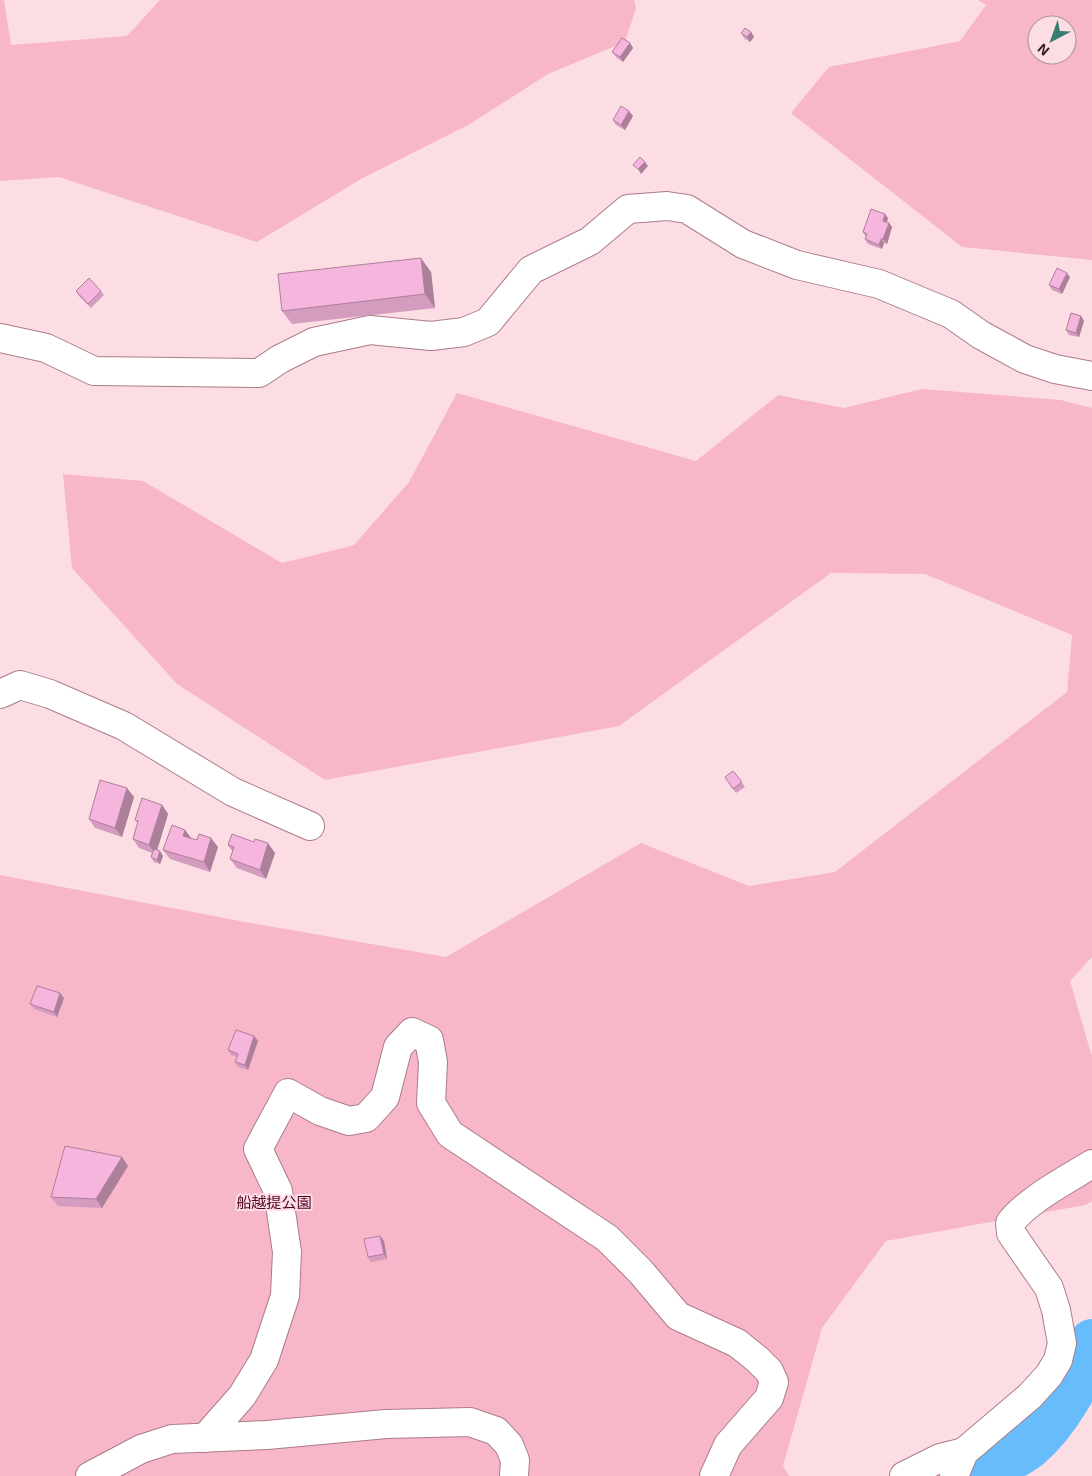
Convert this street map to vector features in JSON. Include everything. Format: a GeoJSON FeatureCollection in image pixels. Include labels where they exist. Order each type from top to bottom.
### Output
{"type":"FeatureCollection","features":[{"type":"Feature","properties":{"kind":"street"},"geometry":{"type":"LineString","coordinates":[[0,338],[46,348],[94,371],[259,373],[280,359],[314,342],[370,330],[431,336],[464,332],[488,322],[531,270],[590,241],[628,209],[667,206],[687,209],[743,244],[797,265],[879,284],[951,314],[981,335],[1025,359],[1055,369],[1092,376]]}},
{"type":"Feature","properties":{"kind":"street"},"geometry":{"type":"LineString","coordinates":[[0,694],[20,685],[67,701],[124,726],[233,792],[310,826]]}},
{"type":"Feature","properties":{"kind":"street"},"geometry":{"type":"LineString","coordinates":[[204,1438],[242,1396],[264,1360],[285,1296],[287,1252],[278,1191],[258,1149],[288,1093],[320,1111],[349,1121],[366,1118],[385,1097],[398,1047],[412,1032],[429,1040],[433,1062],[431,1103],[450,1134],[607,1238],[641,1272],[678,1316],[737,1343],[770,1371],[774,1382],[769,1398],[728,1445],[714,1476]]}},
{"type":"Feature","properties":{"kind":"street"},"geometry":{"type":"LineString","coordinates":[[904,1476],[940,1458],[959,1464],[1030,1396],[1049,1375],[1058,1360],[1062,1343],[1056,1310],[1050,1288],[1011,1233],[1010,1223],[1017,1215],[1055,1186],[1092,1164]]}},
{"type":"Feature","properties":{"kind":"street"},"geometry":{"type":"LineString","coordinates":[[90,1476],[141,1449],[172,1440],[386,1424],[470,1422],[496,1431],[509,1445],[515,1460],[514,1476]]}},
{"type":"Feature","properties":{"kind":"green space"},"geometry":{"type":"Polygon","coordinates":[[[0,0],[4,0],[11,45],[127,36],[160,0],[634,0],[636,8],[625,42],[548,74],[470,124],[361,179],[257,242],[59,177],[0,181],[0,0]]]}},
{"type":"Feature","properties":{"kind":"green space"},"geometry":{"type":"Polygon","coordinates":[[[978,0],[1092,0],[1092,260],[962,247],[791,113],[829,67],[960,41],[986,5],[978,0]]]}},
{"type":"Feature","properties":{"kind":"green space","name":"船越提公園"},"geometry":{"type":"Polygon","coordinates":[[[922,389],[1061,400],[1092,408],[1092,957],[1070,981],[1092,1057],[1092,1201],[1085,1205],[886,1241],[822,1328],[783,1466],[789,1476],[0,1476],[0,875],[245,922],[446,957],[641,843],[749,886],[835,872],[1067,692],[1072,635],[925,574],[831,573],[619,726],[325,780],[177,684],[72,568],[63,474],[143,481],[282,563],[354,545],[409,482],[457,393],[696,461],[778,395],[844,408],[922,389]]]}},
{"type":"Feature","properties":{"kind":"building"},"geometry":{"type":"Polygon","coordinates":[[[745,28],[751,32],[747,37],[741,33],[745,28]]]}},
{"type":"Feature","properties":{"kind":"building"},"geometry":{"type":"Polygon","coordinates":[[[622,38],[630,43],[620,57],[612,52],[622,38]]]}},
{"type":"Feature","properties":{"kind":"building"},"geometry":{"type":"Polygon","coordinates":[[[621,106],[629,111],[621,125],[613,120],[621,106]]]}},
{"type":"Feature","properties":{"kind":"building"},"geometry":{"type":"Polygon","coordinates":[[[640,157],[645,162],[638,169],[633,165],[640,157]]]}},
{"type":"Feature","properties":{"kind":"building"},"geometry":{"type":"Polygon","coordinates":[[[871,209],[885,214],[883,221],[889,223],[879,245],[865,239],[867,234],[863,232],[871,209]]]}},
{"type":"Feature","properties":{"kind":"building"},"geometry":{"type":"Polygon","coordinates":[[[421,258],[425,294],[282,311],[278,274],[421,258]]]}},
{"type":"Feature","properties":{"kind":"building"},"geometry":{"type":"Polygon","coordinates":[[[1057,268],[1067,273],[1059,289],[1049,285],[1057,268]]]}},
{"type":"Feature","properties":{"kind":"building"},"geometry":{"type":"Polygon","coordinates":[[[89,278],[101,291],[88,304],[76,291],[89,278]]]}},
{"type":"Feature","properties":{"kind":"building"},"geometry":{"type":"Polygon","coordinates":[[[1071,313],[1081,316],[1076,333],[1066,330],[1071,313]]]}},
{"type":"Feature","properties":{"kind":"building"},"geometry":{"type":"Polygon","coordinates":[[[733,771],[742,782],[733,789],[725,777],[733,771]]]}},
{"type":"Feature","properties":{"kind":"building"},"geometry":{"type":"Polygon","coordinates":[[[100,780],[127,788],[115,828],[89,819],[100,780]]]}},
{"type":"Feature","properties":{"kind":"building"},"geometry":{"type":"Polygon","coordinates":[[[142,798],[162,805],[149,845],[133,839],[138,821],[135,820],[142,798]]]}},
{"type":"Feature","properties":{"kind":"building"},"geometry":{"type":"Polygon","coordinates":[[[172,825],[185,830],[183,836],[197,840],[199,834],[211,838],[204,862],[163,850],[172,825]]]}},
{"type":"Feature","properties":{"kind":"building"},"geometry":{"type":"Polygon","coordinates":[[[232,834],[254,842],[255,839],[268,843],[260,870],[230,859],[234,847],[228,845],[232,834]]]}},
{"type":"Feature","properties":{"kind":"building"},"geometry":{"type":"Polygon","coordinates":[[[154,849],[160,851],[157,860],[151,857],[154,849]]]}},
{"type":"Feature","properties":{"kind":"building"},"geometry":{"type":"Polygon","coordinates":[[[37,986],[60,993],[54,1012],[30,1004],[37,986]]]}},
{"type":"Feature","properties":{"kind":"building"},"geometry":{"type":"Polygon","coordinates":[[[236,1030],[254,1036],[245,1065],[235,1062],[238,1054],[228,1050],[236,1030]]]}},
{"type":"Feature","properties":{"kind":"building"},"geometry":{"type":"Polygon","coordinates":[[[65,1146],[122,1157],[96,1199],[51,1197],[65,1146]]]}},
{"type":"Feature","properties":{"kind":"building"},"geometry":{"type":"Polygon","coordinates":[[[380,1236],[384,1254],[368,1257],[364,1239],[380,1236]]]}},
{"type":"Feature","properties":{"kind":"waterway"},"geometry":{"type":"LineString","coordinates":[[975,1476],[1018,1454],[1029,1446],[1049,1425],[1068,1398],[1082,1370],[1092,1342]]}}]}
